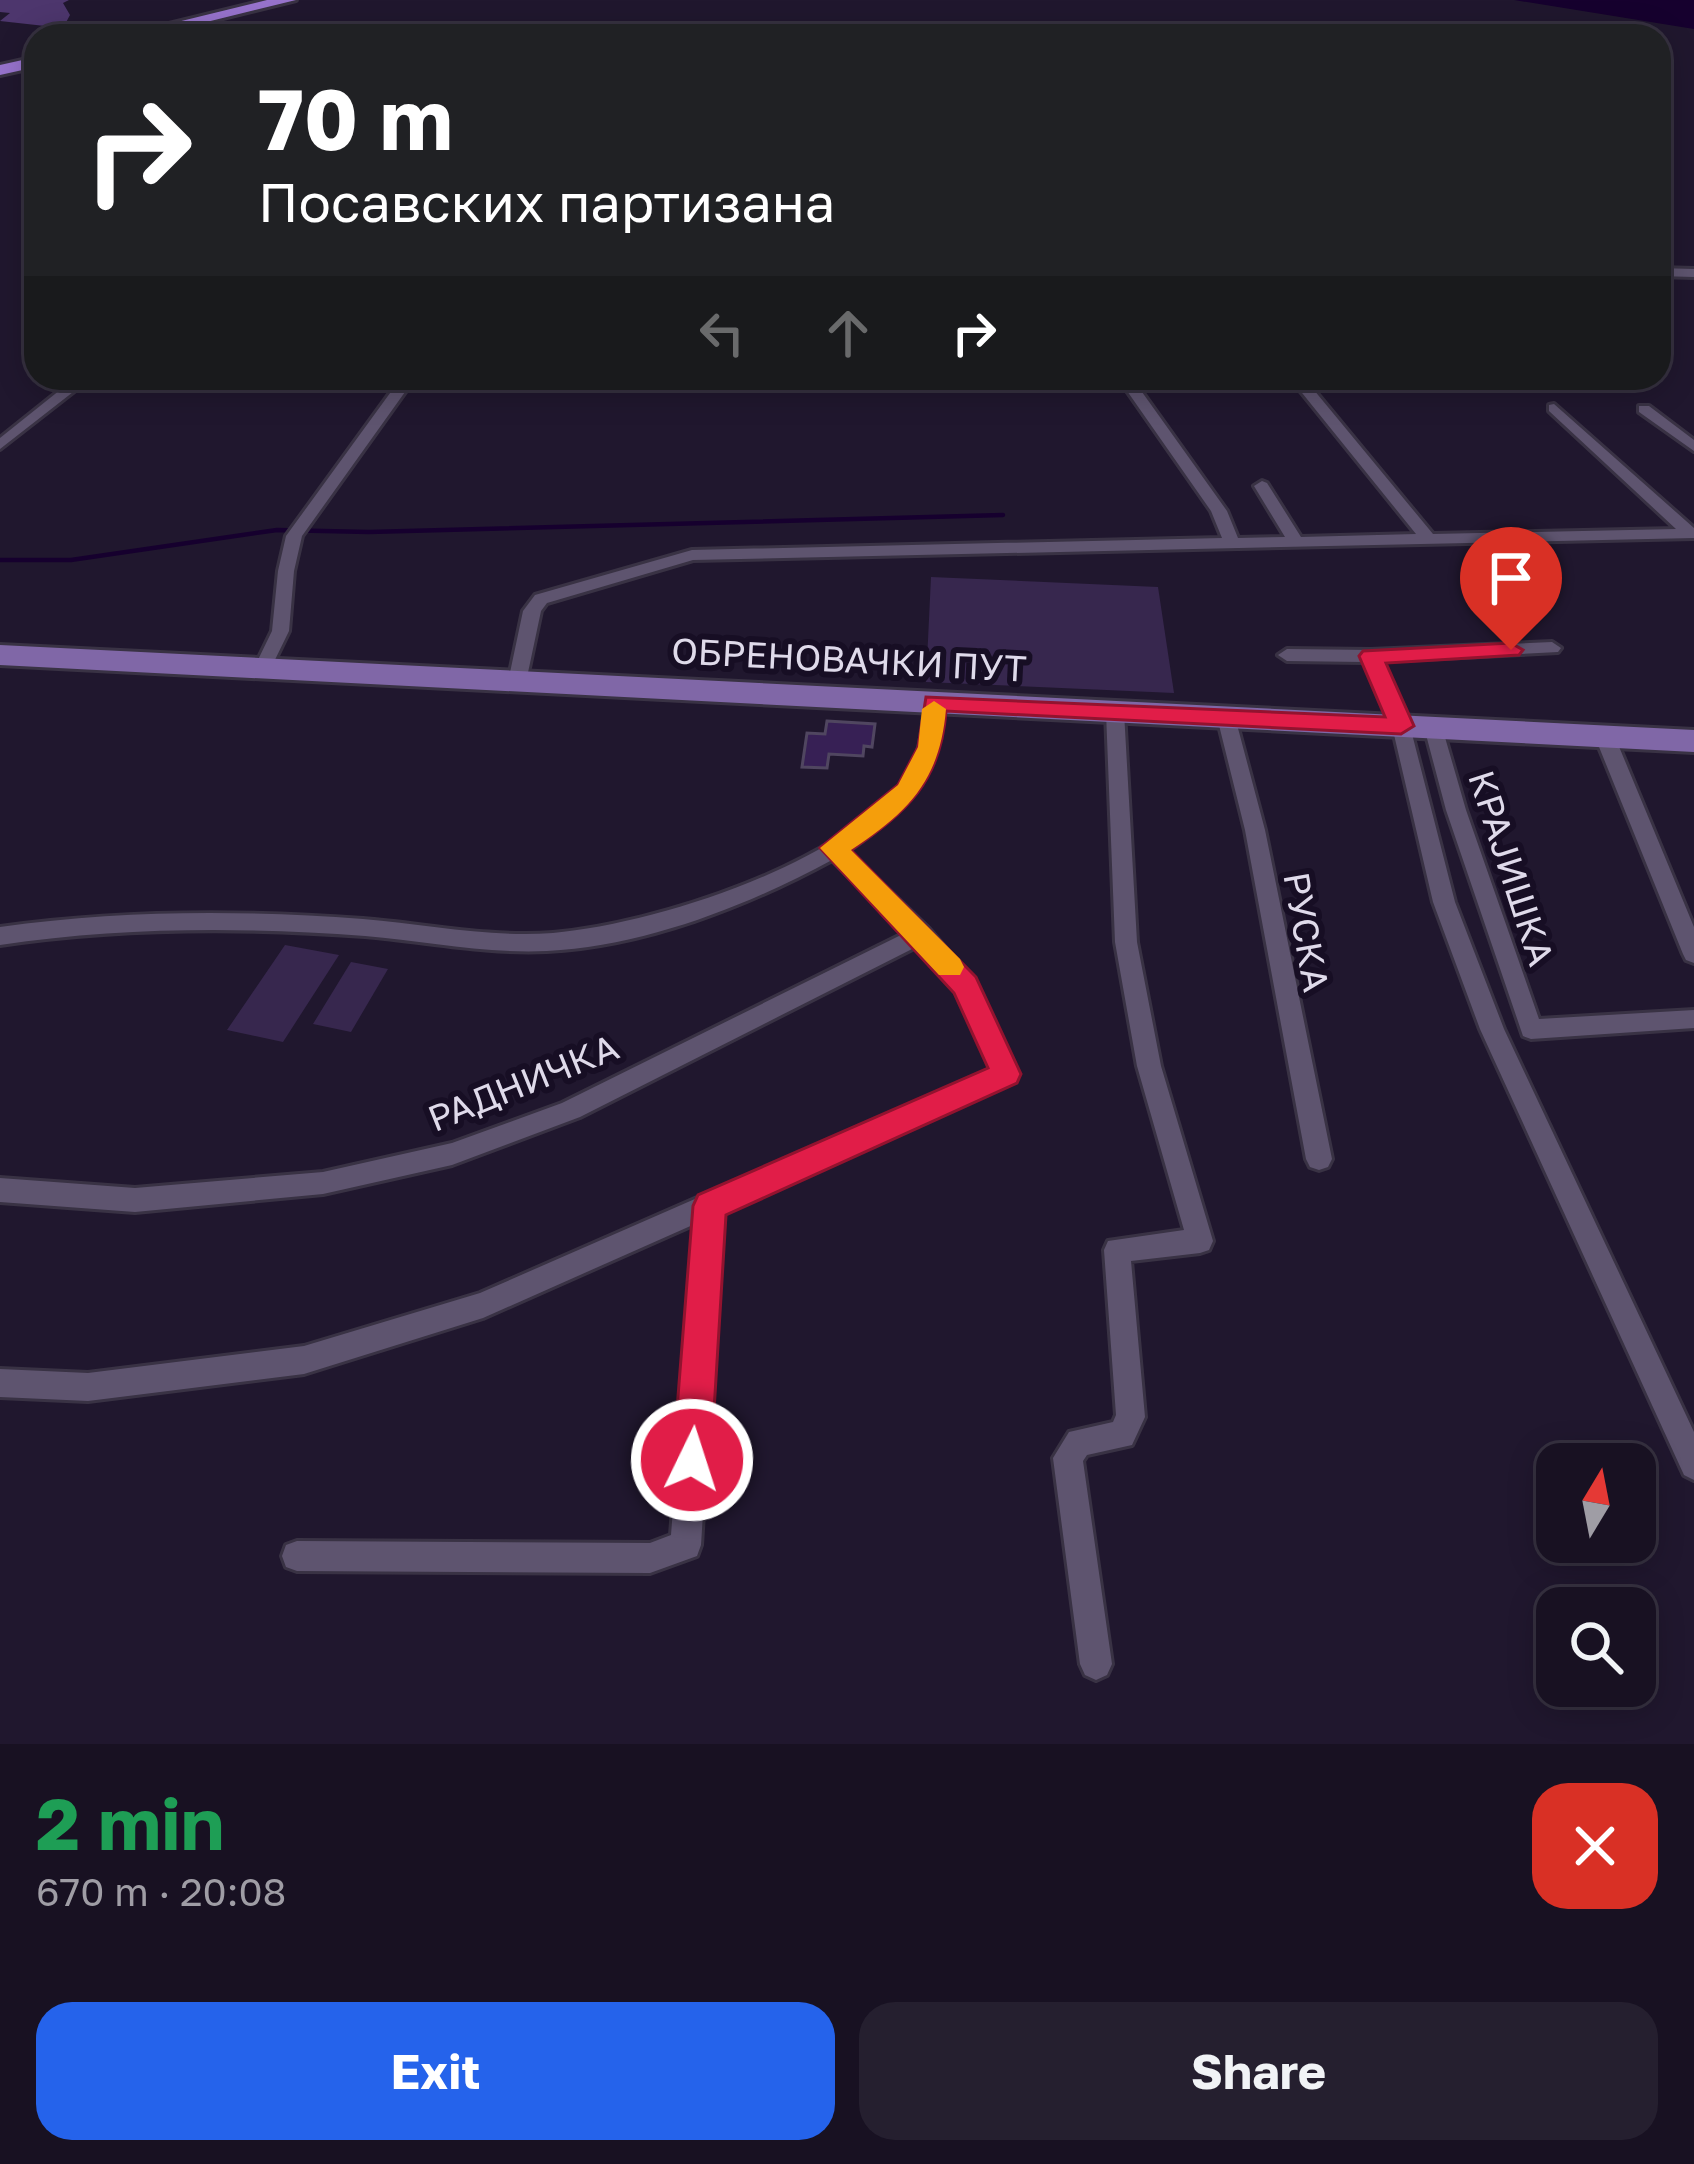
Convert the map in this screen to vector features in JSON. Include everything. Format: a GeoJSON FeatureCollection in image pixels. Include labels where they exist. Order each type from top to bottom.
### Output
{"type":"FeatureCollection","features":[{"type":"Feature","properties":{"kind":"highway"},"geometry":{"type":"LineString","coordinates":[[181,24],[288,0]]}},
{"type":"Feature","properties":{"kind":"highway"},"geometry":{"type":"LineString","coordinates":[[203,24],[310,0]]}},
{"type":"Feature","properties":{"kind":"main road","name":"ОБРЕНОВАЧКИ ПУТ"},"geometry":{"type":"LineString","coordinates":[[0,655],[1694,741]]}},
{"type":"Feature","properties":{"kind":"street"},"geometry":{"type":"LineString","coordinates":[[0,446],[69,390]]}},
{"type":"Feature","properties":{"kind":"street"},"geometry":{"type":"LineString","coordinates":[[263,668],[285,625],[287,560],[297,531],[399,390]]}},
{"type":"Feature","properties":{"kind":"street"},"geometry":{"type":"LineString","coordinates":[[1133,390],[1219,511],[1232,542]]}},
{"type":"Feature","properties":{"kind":"street"},"geometry":{"type":"LineString","coordinates":[[1307,390],[1428,538]]}},
{"type":"Feature","properties":{"kind":"street"},"geometry":{"type":"LineString","coordinates":[[1554,408],[1692,533]]}},
{"type":"Feature","properties":{"kind":"street"},"geometry":{"type":"LineString","coordinates":[[1644,409],[1694,447]]}},
{"type":"Feature","properties":{"kind":"street"},"geometry":{"type":"LineString","coordinates":[[1262,486],[1296,542]]}},
{"type":"Feature","properties":{"kind":"street"},"geometry":{"type":"LineString","coordinates":[[517,682],[532,611],[541,599],[692,555],[1692,533]]}},
{"type":"Feature","properties":{"kind":"street"},"geometry":{"type":"LineString","coordinates":[[1288,655],[1552,648]]}},
{"type":"Feature","properties":{"kind":"street"},"geometry":{"type":"LineString","coordinates":[[1371,656],[1417,726],[1444,902],[1492,1029],[1694,1465]]}},
{"type":"Feature","properties":{"kind":"street"},"geometry":{"type":"LineString","coordinates":[[0,936],[68,928],[226,922],[532,941],[602,937],[642,929],[833,848],[879,818],[908,790],[931,747],[934,702]]}},
{"type":"Feature","properties":{"kind":"street"},"geometry":{"type":"LineString","coordinates":[[1096,1664],[1069,1458],[1079,1442],[1122,1436],[1131,1418],[1117,1250],[1200,1241],[1149,1066],[1126,942],[1115,712]]}},
{"type":"Feature","properties":{"kind":"street","name":"РУСКА"},"geometry":{"type":"LineString","coordinates":[[1226,717],[1255,830],[1319,1159]]}},
{"type":"Feature","properties":{"kind":"street","name":"КРАЈИШКА"},"geometry":{"type":"LineString","coordinates":[[1417,726],[1462,832],[1531,1029],[1694,1019]]}},
{"type":"Feature","properties":{"kind":"street"},"geometry":{"type":"LineString","coordinates":[[1605,737],[1694,954]]}},
{"type":"Feature","properties":{"kind":"street"},"geometry":{"type":"LineString","coordinates":[[0,1383],[88,1387],[304,1360],[483,1305],[1006,1074],[965,986],[833,848]]}},
{"type":"Feature","properties":{"kind":"street","name":"РАДНИЧКА"},"geometry":{"type":"LineString","coordinates":[[0,1190],[135,1200],[322,1183],[452,1154],[571,1110],[921,935]]}},
{"type":"Feature","properties":{"kind":"street"},"geometry":{"type":"LineString","coordinates":[[297,1556],[650,1558],[686,1545],[710,1206]]}},
{"type":"Feature","properties":{"kind":"shaded area"},"geometry":{"type":"Polygon","coordinates":[[[0,0],[69,0],[63,3],[70,15],[65,24],[27,24],[0,21],[10,13],[0,12],[0,0]]]}},
{"type":"Feature","properties":{"kind":"shaded area"},"geometry":{"type":"Polygon","coordinates":[[[1514,0],[1694,0],[1694,29],[1514,0]]]}},
{"type":"Feature","properties":{"kind":"shaded area"},"geometry":{"type":"Polygon","coordinates":[[[931,577],[1158,587],[1174,693],[926,682],[931,577]]]}},
{"type":"Feature","properties":{"kind":"shaded area"},"geometry":{"type":"Polygon","coordinates":[[[285,945],[339,955],[283,1042],[227,1030],[285,945]]]}},
{"type":"Feature","properties":{"kind":"shaded area"},"geometry":{"type":"Polygon","coordinates":[[[351,962],[388,969],[351,1032],[313,1024],[351,962]]]}},
{"type":"Feature","properties":{"kind":"building"},"geometry":{"type":"Polygon","coordinates":[[[827,721],[875,724],[872,747],[864,746],[863,756],[829,754],[827,768],[802,767],[807,733],[825,734],[827,721]]]}},
{"type":"Feature","properties":{"kind":"waterway"},"geometry":{"type":"LineString","coordinates":[[0,560],[71,560],[277,530],[369,532],[1003,515]]}},
{"type":"Feature","properties":{"kind":"slow traffic"},"geometry":{"type":"LineString","coordinates":[[934,709],[931,747],[908,790],[879,818],[833,848],[949,967]]}},
{"type":"Feature","properties":{"kind":"route"},"geometry":{"type":"LineString","coordinates":[[692,1460],[710,1206],[1006,1074],[965,986],[833,848],[879,818],[908,790],[931,747],[934,702],[1401,726],[1371,656],[1511,650]]}}]}
